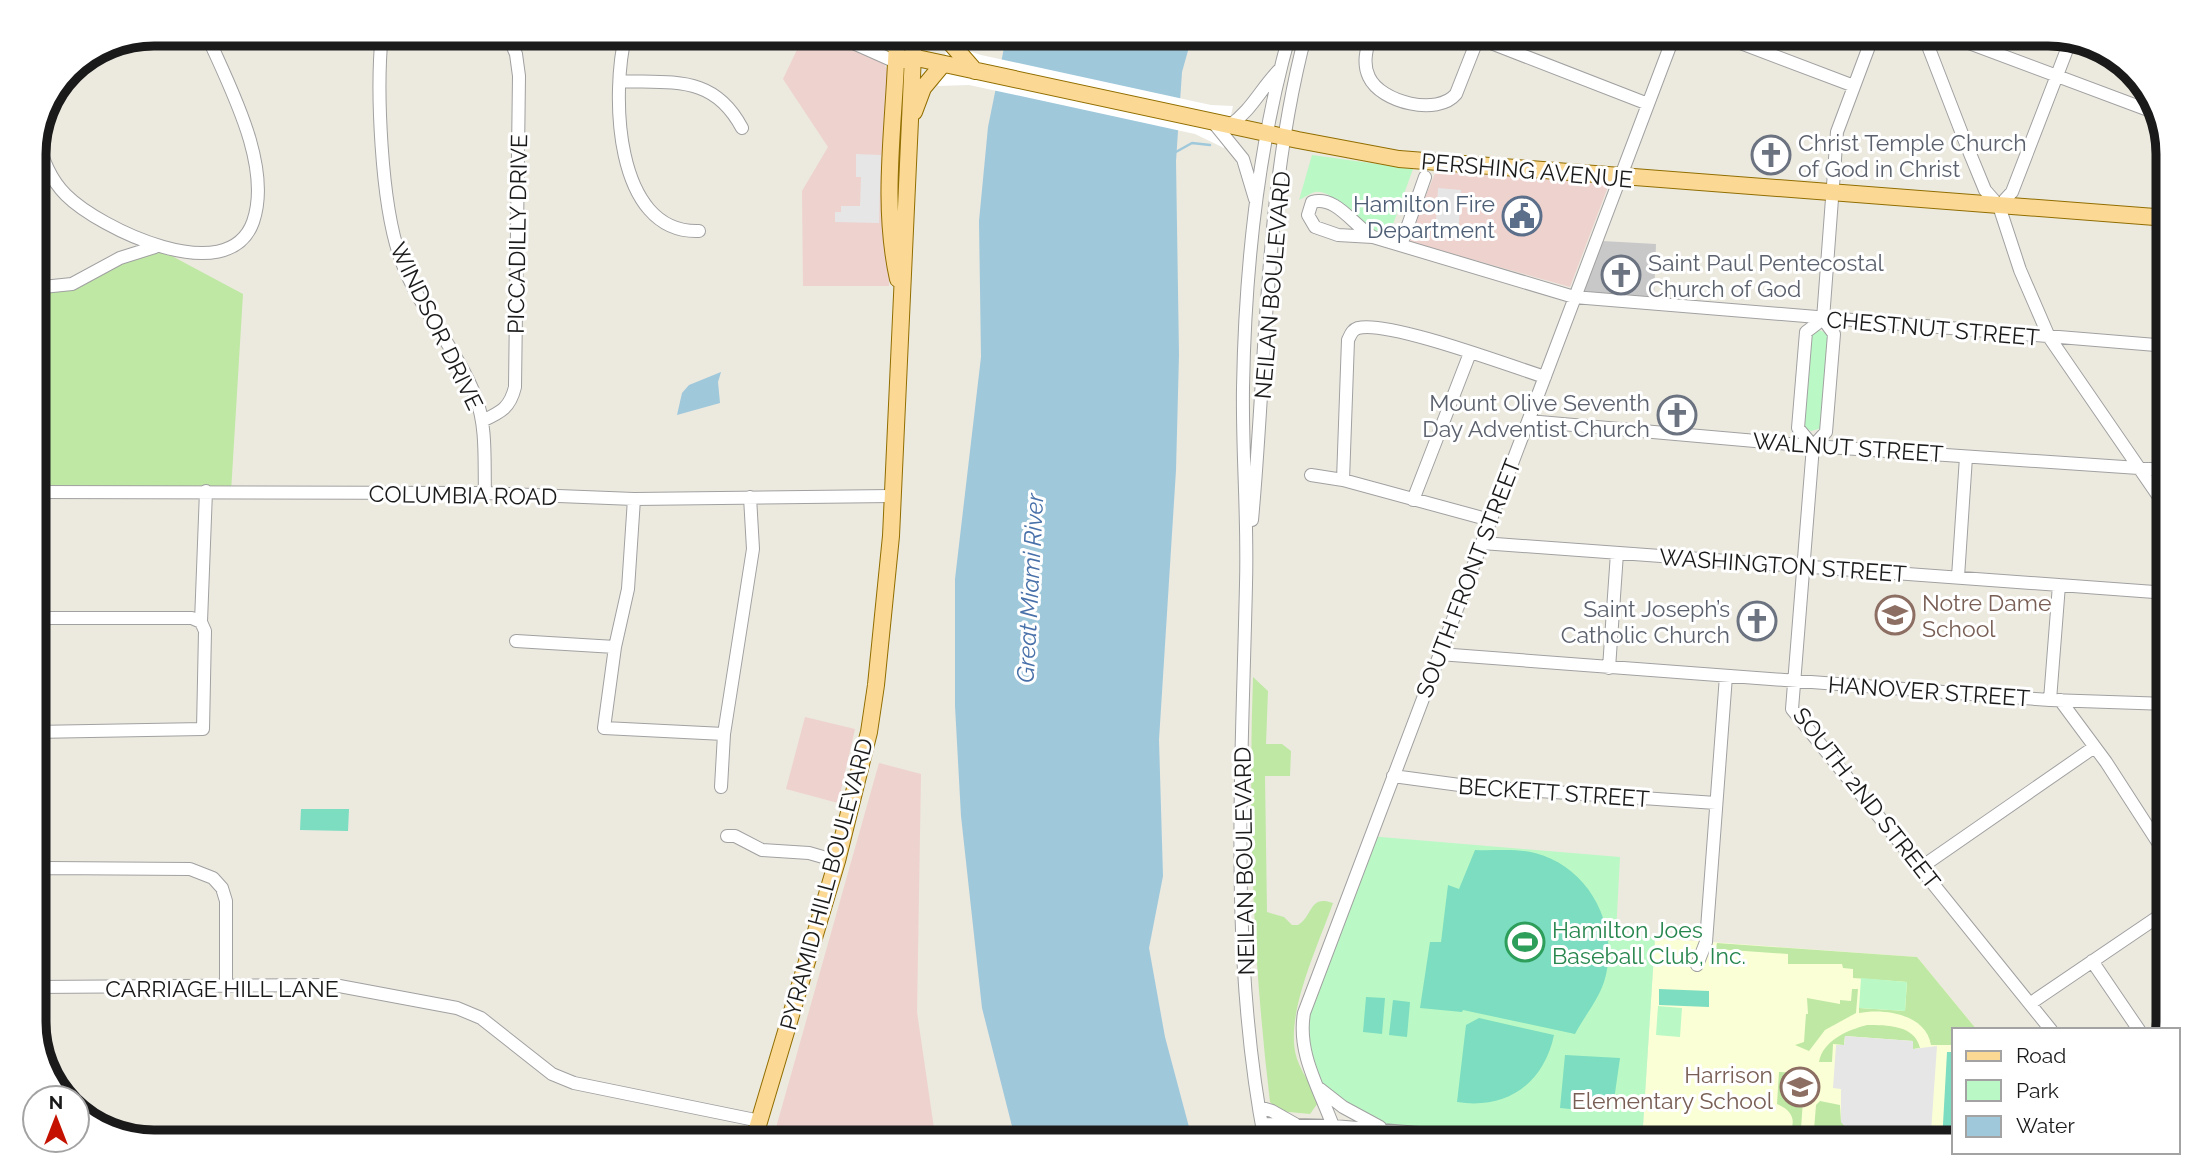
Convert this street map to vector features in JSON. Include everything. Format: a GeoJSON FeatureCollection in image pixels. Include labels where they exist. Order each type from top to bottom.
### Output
{"type":"FeatureCollection","features":[{"type":"Feature","properties":{"kind":"main road","name":"PYRAMID HILL BOULEVARD"},"geometry":{"type":"LineString","coordinates":[[757,1130],[837,861],[869,732],[876,685],[887,587],[913,46]]}},
{"type":"Feature","properties":{"kind":"main road"},"geometry":{"type":"LineString","coordinates":[[953,46],[975,71]]}},
{"type":"Feature","properties":{"kind":"main road"},"geometry":{"type":"LineString","coordinates":[[896,48],[912,57]]}},
{"type":"Feature","properties":{"kind":"main road","name":"PYRAMID HILL BOULEVARD"},"geometry":{"type":"LineString","coordinates":[[896,48],[888,201],[892,251],[900,288]]}},
{"type":"Feature","properties":{"kind":"main road","name":"PERSHING AVENUE"},"geometry":{"type":"LineString","coordinates":[[912,57],[1222,129],[1268,134],[1399,159],[2155,218]]}},
{"type":"Feature","properties":{"kind":"main road"},"geometry":{"type":"LineString","coordinates":[[908,127],[923,88],[943,64]]}},
{"type":"Feature","properties":{"kind":"street"},"geometry":{"type":"LineString","coordinates":[[46,162],[53,180],[67,196],[124,233],[155,247],[208,252],[231,246],[252,224],[257,193],[254,160],[243,118],[211,46]]}},
{"type":"Feature","properties":{"kind":"street","name":"WINDSOR DRIVE"},"geometry":{"type":"LineString","coordinates":[[383,46],[382,121],[391,228],[405,269],[475,396],[482,421],[485,493]]}},
{"type":"Feature","properties":{"kind":"street","name":"PICCADILLY DRIVE"},"geometry":{"type":"LineString","coordinates":[[482,421],[505,411],[512,401],[515,387],[519,76],[513,46]]}},
{"type":"Feature","properties":{"kind":"street"},"geometry":{"type":"LineString","coordinates":[[623,46],[621,135],[627,168],[637,194],[667,223],[683,232],[699,231]]}},
{"type":"Feature","properties":{"kind":"street","name":"NEILAN BOULEVARD"},"geometry":{"type":"LineString","coordinates":[[1263,1130],[1247,999],[1241,870],[1247,580],[1243,388],[1257,210],[1268,134],[1287,46]]}},
{"type":"Feature","properties":{"kind":"street","name":"NEILAN BOULEVARD"},"geometry":{"type":"LineString","coordinates":[[1247,580],[1273,245],[1285,138],[1303,46]]}},
{"type":"Feature","properties":{"kind":"street"},"geometry":{"type":"LineString","coordinates":[[1369,46],[1366,66],[1374,85],[1383,93],[1435,107],[1450,101],[1456,94],[1475,46]]}},
{"type":"Feature","properties":{"kind":"street"},"geometry":{"type":"LineString","coordinates":[[1504,46],[1648,104]]}},
{"type":"Feature","properties":{"kind":"street","name":"SOUTH FRONT STREET"},"geometry":{"type":"LineString","coordinates":[[1333,1126],[1302,1045],[1304,1013],[1670,46]]}},
{"type":"Feature","properties":{"kind":"street"},"geometry":{"type":"LineString","coordinates":[[1748,46],[1854,86]]}},
{"type":"Feature","properties":{"kind":"street","name":"SOUTH 2ND STREET"},"geometry":{"type":"LineString","coordinates":[[1869,46],[1837,132],[1823,319],[1835,334],[1826,432],[1813,446],[1792,709],[2050,1028]]}},
{"type":"Feature","properties":{"kind":"street"},"geometry":{"type":"LineString","coordinates":[[1928,46],[1985,190],[1999,206],[2020,270],[2049,337],[2155,493]]}},
{"type":"Feature","properties":{"kind":"street"},"geometry":{"type":"LineString","coordinates":[[1976,46],[2145,109]]}},
{"type":"Feature","properties":{"kind":"street"},"geometry":{"type":"LineString","coordinates":[[1999,206],[2012,192],[2067,48]]}},
{"type":"Feature","properties":{"kind":"street"},"geometry":{"type":"LineString","coordinates":[[1257,210],[1246,166],[1222,129],[1251,108],[1266,83],[1281,69]]}},
{"type":"Feature","properties":{"kind":"street"},"geometry":{"type":"LineString","coordinates":[[621,81],[698,86],[714,93],[731,108],[741,128]]}},
{"type":"Feature","properties":{"kind":"street"},"geometry":{"type":"LineString","coordinates":[[1401,245],[1425,177]]}},
{"type":"Feature","properties":{"kind":"street","name":"CHESTNUT STREET"},"geometry":{"type":"LineString","coordinates":[[1373,237],[1357,228],[1331,202],[1322,199],[1312,202],[1308,215],[1315,228],[1338,235],[1373,237],[1574,298],[2155,345]]}},
{"type":"Feature","properties":{"kind":"street"},"geometry":{"type":"LineString","coordinates":[[120,258],[124,233]]}},
{"type":"Feature","properties":{"kind":"street"},"geometry":{"type":"LineString","coordinates":[[46,287],[72,285],[120,258],[155,247]]}},
{"type":"Feature","properties":{"kind":"street"},"geometry":{"type":"LineString","coordinates":[[1813,446],[1798,428],[1806,332],[1823,319]]}},
{"type":"Feature","properties":{"kind":"street"},"geometry":{"type":"LineString","coordinates":[[1343,481],[1348,340],[1352,331],[1360,327],[1425,339],[1545,377]]}},
{"type":"Feature","properties":{"kind":"street"},"geometry":{"type":"LineString","coordinates":[[1413,500],[1470,353]]}},
{"type":"Feature","properties":{"kind":"street","name":"WALNUT STREET"},"geometry":{"type":"LineString","coordinates":[[1528,421],[1813,446],[2155,469]]}},
{"type":"Feature","properties":{"kind":"street"},"geometry":{"type":"LineString","coordinates":[[1958,577],[1966,457]]}},
{"type":"Feature","properties":{"kind":"street"},"geometry":{"type":"LineString","coordinates":[[1311,475],[1490,520]]}},
{"type":"Feature","properties":{"kind":"street"},"geometry":{"type":"LineString","coordinates":[[46,732],[203,729],[205,631],[201,622],[206,491]]}},
{"type":"Feature","properties":{"kind":"street","name":"COLUMBIA ROAD"},"geometry":{"type":"LineString","coordinates":[[46,492],[485,493],[634,499],[892,496]]}},
{"type":"Feature","properties":{"kind":"street"},"geometry":{"type":"LineString","coordinates":[[721,787],[724,734],[753,549],[750,497]]}},
{"type":"Feature","properties":{"kind":"street"},"geometry":{"type":"LineString","coordinates":[[634,499],[628,589],[615,647],[604,728],[724,734]]}},
{"type":"Feature","properties":{"kind":"street","name":"WASHINGTON STREET"},"geometry":{"type":"LineString","coordinates":[[1482,543],[2156,592]]}},
{"type":"Feature","properties":{"kind":"street"},"geometry":{"type":"LineString","coordinates":[[1609,668],[1617,553]]}},
{"type":"Feature","properties":{"kind":"street"},"geometry":{"type":"LineString","coordinates":[[2059,585],[2055,700],[2106,762],[2156,839]]}},
{"type":"Feature","properties":{"kind":"street"},"geometry":{"type":"LineString","coordinates":[[46,618],[192,618],[201,622]]}},
{"type":"Feature","properties":{"kind":"street"},"geometry":{"type":"LineString","coordinates":[[516,641],[615,647]]}},
{"type":"Feature","properties":{"kind":"street","name":"HANOVER STREET"},"geometry":{"type":"LineString","coordinates":[[1439,654],[2055,700],[2156,704]]}},
{"type":"Feature","properties":{"kind":"street"},"geometry":{"type":"LineString","coordinates":[[1697,965],[1706,942],[1726,676]]}},
{"type":"Feature","properties":{"kind":"street"},"geometry":{"type":"LineString","coordinates":[[1920,868],[2093,748]]}},
{"type":"Feature","properties":{"kind":"street","name":"BECKETT STREET"},"geometry":{"type":"LineString","coordinates":[[1393,776],[1467,786],[1716,803]]}},
{"type":"Feature","properties":{"kind":"street"},"geometry":{"type":"LineString","coordinates":[[727,836],[735,836],[762,850],[810,853],[837,861]]}},
{"type":"Feature","properties":{"kind":"street"},"geometry":{"type":"LineString","coordinates":[[46,868],[190,869],[213,878],[222,888],[226,901],[226,986]]}},
{"type":"Feature","properties":{"kind":"street"},"geometry":{"type":"LineString","coordinates":[[2031,1003],[2156,919]]}},
{"type":"Feature","properties":{"kind":"street"},"geometry":{"type":"LineString","coordinates":[[2092,961],[2138,1028]]}},
{"type":"Feature","properties":{"kind":"street","name":"CARRIAGE HILL LANE"},"geometry":{"type":"LineString","coordinates":[[46,987],[334,985],[457,1008],[481,1018],[552,1074],[574,1083],[760,1121]]}},
{"type":"Feature","properties":{"kind":"street"},"geometry":{"type":"LineString","coordinates":[[1320,1089],[1343,1107],[1387,1130]]}},
{"type":"Feature","properties":{"kind":"street"},"geometry":{"type":"LineString","coordinates":[[1259,1107],[1272,1111],[1295,1125]]}},
{"type":"Feature","properties":{"kind":"street"},"geometry":{"type":"LineString","coordinates":[[1262,1124],[1387,1130]]}},
{"type":"Feature","properties":{"kind":"street"},"geometry":{"type":"LineString","coordinates":[[1322,1130],[1333,1126]]}},
{"type":"Feature","properties":{"kind":"shaded area"},"geometry":{"type":"Polygon","coordinates":[[[799,46],[847,46],[883,62],[887,69],[892,121],[889,286],[803,286],[802,191],[828,147],[783,79],[799,46]]]}},
{"type":"Feature","properties":{"kind":"shaded area"},"geometry":{"type":"Polygon","coordinates":[[[856,154],[881,155],[879,223],[835,222],[835,212],[841,212],[841,206],[860,206],[861,177],[856,177],[856,154]]]}},
{"type":"Feature","properties":{"kind":"shaded area"},"geometry":{"type":"Polygon","coordinates":[[[1436,171],[1609,184],[1570,287],[1407,241],[1436,171]]]}},
{"type":"Feature","properties":{"kind":"shaded area"},"geometry":{"type":"Polygon","coordinates":[[[1438,188],[1461,190],[1458,238],[1435,237],[1438,188]]]}},
{"type":"Feature","properties":{"kind":"shaded area","name":"Saint Paul Pentecostal Church of God"},"geometry":{"type":"Polygon","coordinates":[[[1602,241],[1656,244],[1654,298],[1581,293],[1602,241]]]}},
{"type":"Feature","properties":{"kind":"shaded area"},"geometry":{"type":"Polygon","coordinates":[[[805,717],[855,729],[838,803],[786,789],[805,717]]]}},
{"type":"Feature","properties":{"kind":"shaded area"},"geometry":{"type":"Polygon","coordinates":[[[879,763],[921,774],[917,1012],[934,1130],[775,1130],[879,763]]]}},
{"type":"Feature","properties":{"kind":"shaded area","name":"Harrison Elementary School"},"geometry":{"type":"Polygon","coordinates":[[[1655,938],[1917,957],[1975,1028],[1952,1028],[1952,1130],[1643,1130],[1655,938]]]}},
{"type":"Feature","properties":{"kind":"shaded area"},"geometry":{"type":"Polygon","coordinates":[[[1845,1036],[1913,1041],[1913,1049],[1937,1046],[1931,1130],[1845,1127],[1841,1122],[1841,1089],[1833,1088],[1836,1045],[1844,1045],[1845,1036]]]}},
{"type":"Feature","properties":{"kind":"green space"},"geometry":{"type":"Polygon","coordinates":[[[1312,155],[1413,169],[1392,227],[1380,231],[1370,230],[1325,193],[1315,192],[1299,200],[1312,155]]]}},
{"type":"Feature","properties":{"kind":"green space"},"geometry":{"type":"Polygon","coordinates":[[[155,247],[243,294],[231,492],[46,492],[46,287],[155,247]]]}},
{"type":"Feature","properties":{"kind":"green space"},"geometry":{"type":"Polygon","coordinates":[[[1819,330],[1829,334],[1822,428],[1811,431],[1802,426],[1809,333],[1819,330]]]}},
{"type":"Feature","properties":{"kind":"green space"},"geometry":{"type":"Polygon","coordinates":[[[1253,677],[1268,691],[1266,744],[1282,744],[1291,751],[1290,776],[1265,776],[1267,912],[1284,917],[1292,925],[1298,925],[1315,904],[1320,901],[1333,903],[1304,981],[1295,1023],[1297,1059],[1318,1103],[1310,1114],[1279,1111],[1270,1102],[1259,996],[1253,890],[1253,677]]]}},
{"type":"Feature","properties":{"kind":"green space"},"geometry":{"type":"Polygon","coordinates":[[[301,809],[349,809],[348,831],[300,830],[301,809]]]}},
{"type":"Feature","properties":{"kind":"green space"},"geometry":{"type":"Polygon","coordinates":[[[1369,836],[1620,857],[1616,933],[1655,938],[1643,1130],[1387,1130],[1343,1107],[1310,1071],[1301,1029],[1369,836]]]}},
{"type":"Feature","properties":{"kind":"green space","name":"Hamilton Joes Baseball Club, Inc."},"geometry":{"type":"Polygon","coordinates":[[[1475,850],[1528,851],[1554,860],[1571,871],[1596,903],[1604,921],[1608,962],[1601,989],[1575,1034],[1463,1010],[1420,1008],[1430,942],[1441,942],[1448,885],[1459,889],[1475,850]]]}},
{"type":"Feature","properties":{"kind":"green space"},"geometry":{"type":"Polygon","coordinates":[[[1717,943],[1917,957],[1975,1028],[1952,1028],[1952,1045],[1931,1045],[1921,1026],[1913,1020],[1891,1013],[1859,1013],[1859,1008],[1905,1011],[1907,982],[1853,978],[1853,969],[1843,968],[1842,964],[1788,964],[1788,954],[1716,949],[1717,943]]]}},
{"type":"Feature","properties":{"kind":"green space"},"geometry":{"type":"Polygon","coordinates":[[[1861,978],[1907,982],[1905,1011],[1859,1008],[1861,978]]]}},
{"type":"Feature","properties":{"kind":"green space"},"geometry":{"type":"Polygon","coordinates":[[[1659,989],[1709,991],[1709,1007],[1659,1005],[1659,989]]]}},
{"type":"Feature","properties":{"kind":"green space"},"geometry":{"type":"Polygon","coordinates":[[[1852,989],[1858,989],[1856,1013],[1825,1030],[1809,1051],[1795,1045],[1804,1042],[1807,998],[1840,1004],[1840,1000],[1851,1001],[1852,989]]]}},
{"type":"Feature","properties":{"kind":"green space"},"geometry":{"type":"Polygon","coordinates":[[[1366,997],[1385,998],[1382,1034],[1363,1032],[1366,997]]]}},
{"type":"Feature","properties":{"kind":"green space"},"geometry":{"type":"Polygon","coordinates":[[[1393,1000],[1410,1002],[1407,1037],[1389,1035],[1393,1000]]]}},
{"type":"Feature","properties":{"kind":"green space"},"geometry":{"type":"Polygon","coordinates":[[[1658,1006],[1682,1008],[1680,1037],[1656,1035],[1658,1006]]]}},
{"type":"Feature","properties":{"kind":"green space"},"geometry":{"type":"Polygon","coordinates":[[[1479,1018],[1554,1035],[1542,1067],[1520,1090],[1492,1102],[1457,1102],[1466,1025],[1479,1018]]]}},
{"type":"Feature","properties":{"kind":"green space"},"geometry":{"type":"Polygon","coordinates":[[[1867,1025],[1891,1026],[1906,1031],[1917,1040],[1920,1048],[1913,1049],[1913,1041],[1845,1036],[1844,1045],[1833,1044],[1832,1062],[1819,1062],[1821,1054],[1837,1037],[1867,1025]]]}},
{"type":"Feature","properties":{"kind":"green space"},"geometry":{"type":"Polygon","coordinates":[[[1947,1052],[1952,1052],[1952,1130],[1943,1130],[1947,1052]]]}},
{"type":"Feature","properties":{"kind":"green space"},"geometry":{"type":"Polygon","coordinates":[[[1565,1055],[1620,1058],[1614,1100],[1589,1111],[1560,1108],[1565,1055]]]}},
{"type":"Feature","properties":{"kind":"green space"},"geometry":{"type":"Polygon","coordinates":[[[1779,1072],[1805,1073],[1801,1130],[1791,1130],[1791,1114],[1777,1104],[1779,1072]]]}},
{"type":"Feature","properties":{"kind":"green space"},"geometry":{"type":"Polygon","coordinates":[[[1820,1101],[1840,1105],[1841,1122],[1897,1130],[1814,1130],[1816,1105],[1820,1101]]]}},
{"type":"Feature","properties":{"kind":"water","name":"Great Miami River"},"geometry":{"type":"Polygon","coordinates":[[[1004,46],[1189,46],[1182,72],[1176,161],[1179,355],[1176,470],[1159,740],[1163,876],[1149,948],[1165,1037],[1190,1130],[1013,1130],[982,1008],[961,816],[955,706],[955,579],[981,357],[979,221],[988,127],[1004,46]]]}},
{"type":"Feature","properties":{"kind":"water"},"geometry":{"type":"Polygon","coordinates":[[[721,372],[718,382],[720,403],[677,415],[682,393],[689,385],[721,372]]]}},
{"type":"Feature","properties":{"kind":"pier"},"geometry":{"type":"Polygon","coordinates":[[[947,46],[962,46],[981,55],[1211,105],[1233,106],[1224,148],[1195,134],[1062,105],[969,85],[938,86],[947,46]]]}},
{"type":"Feature","properties":{"kind":"waterway"},"geometry":{"type":"LineString","coordinates":[[1174,153],[1192,143],[1210,145]]}},
{"type":"Feature","properties":{"kind":"place","name":"Christ Temple Church of God in Christ"},"geometry":{"type":"Point","coordinates":[1771,155]}},
{"type":"Feature","properties":{"kind":"place","name":"Hamilton Fire Department"},"geometry":{"type":"Point","coordinates":[1522,216]}},
{"type":"Feature","properties":{"kind":"place","name":"Saint Paul Pentecostal Church of God"},"geometry":{"type":"Point","coordinates":[1621,275]}},
{"type":"Feature","properties":{"kind":"place","name":"Mount Olive Seventh Day Adventist Church"},"geometry":{"type":"Point","coordinates":[1677,415]}},
{"type":"Feature","properties":{"kind":"place","name":"Notre Dame School"},"geometry":{"type":"Point","coordinates":[1895,615]}},
{"type":"Feature","properties":{"kind":"place","name":"Saint Joseph’s Catholic Church"},"geometry":{"type":"Point","coordinates":[1757,621]}},
{"type":"Feature","properties":{"kind":"place","name":"Hamilton Joes Baseball Club, Inc."},"geometry":{"type":"Point","coordinates":[1525,942]}},
{"type":"Feature","properties":{"kind":"place","name":"Harrison Elementary School"},"geometry":{"type":"Point","coordinates":[1800,1087]}}]}
